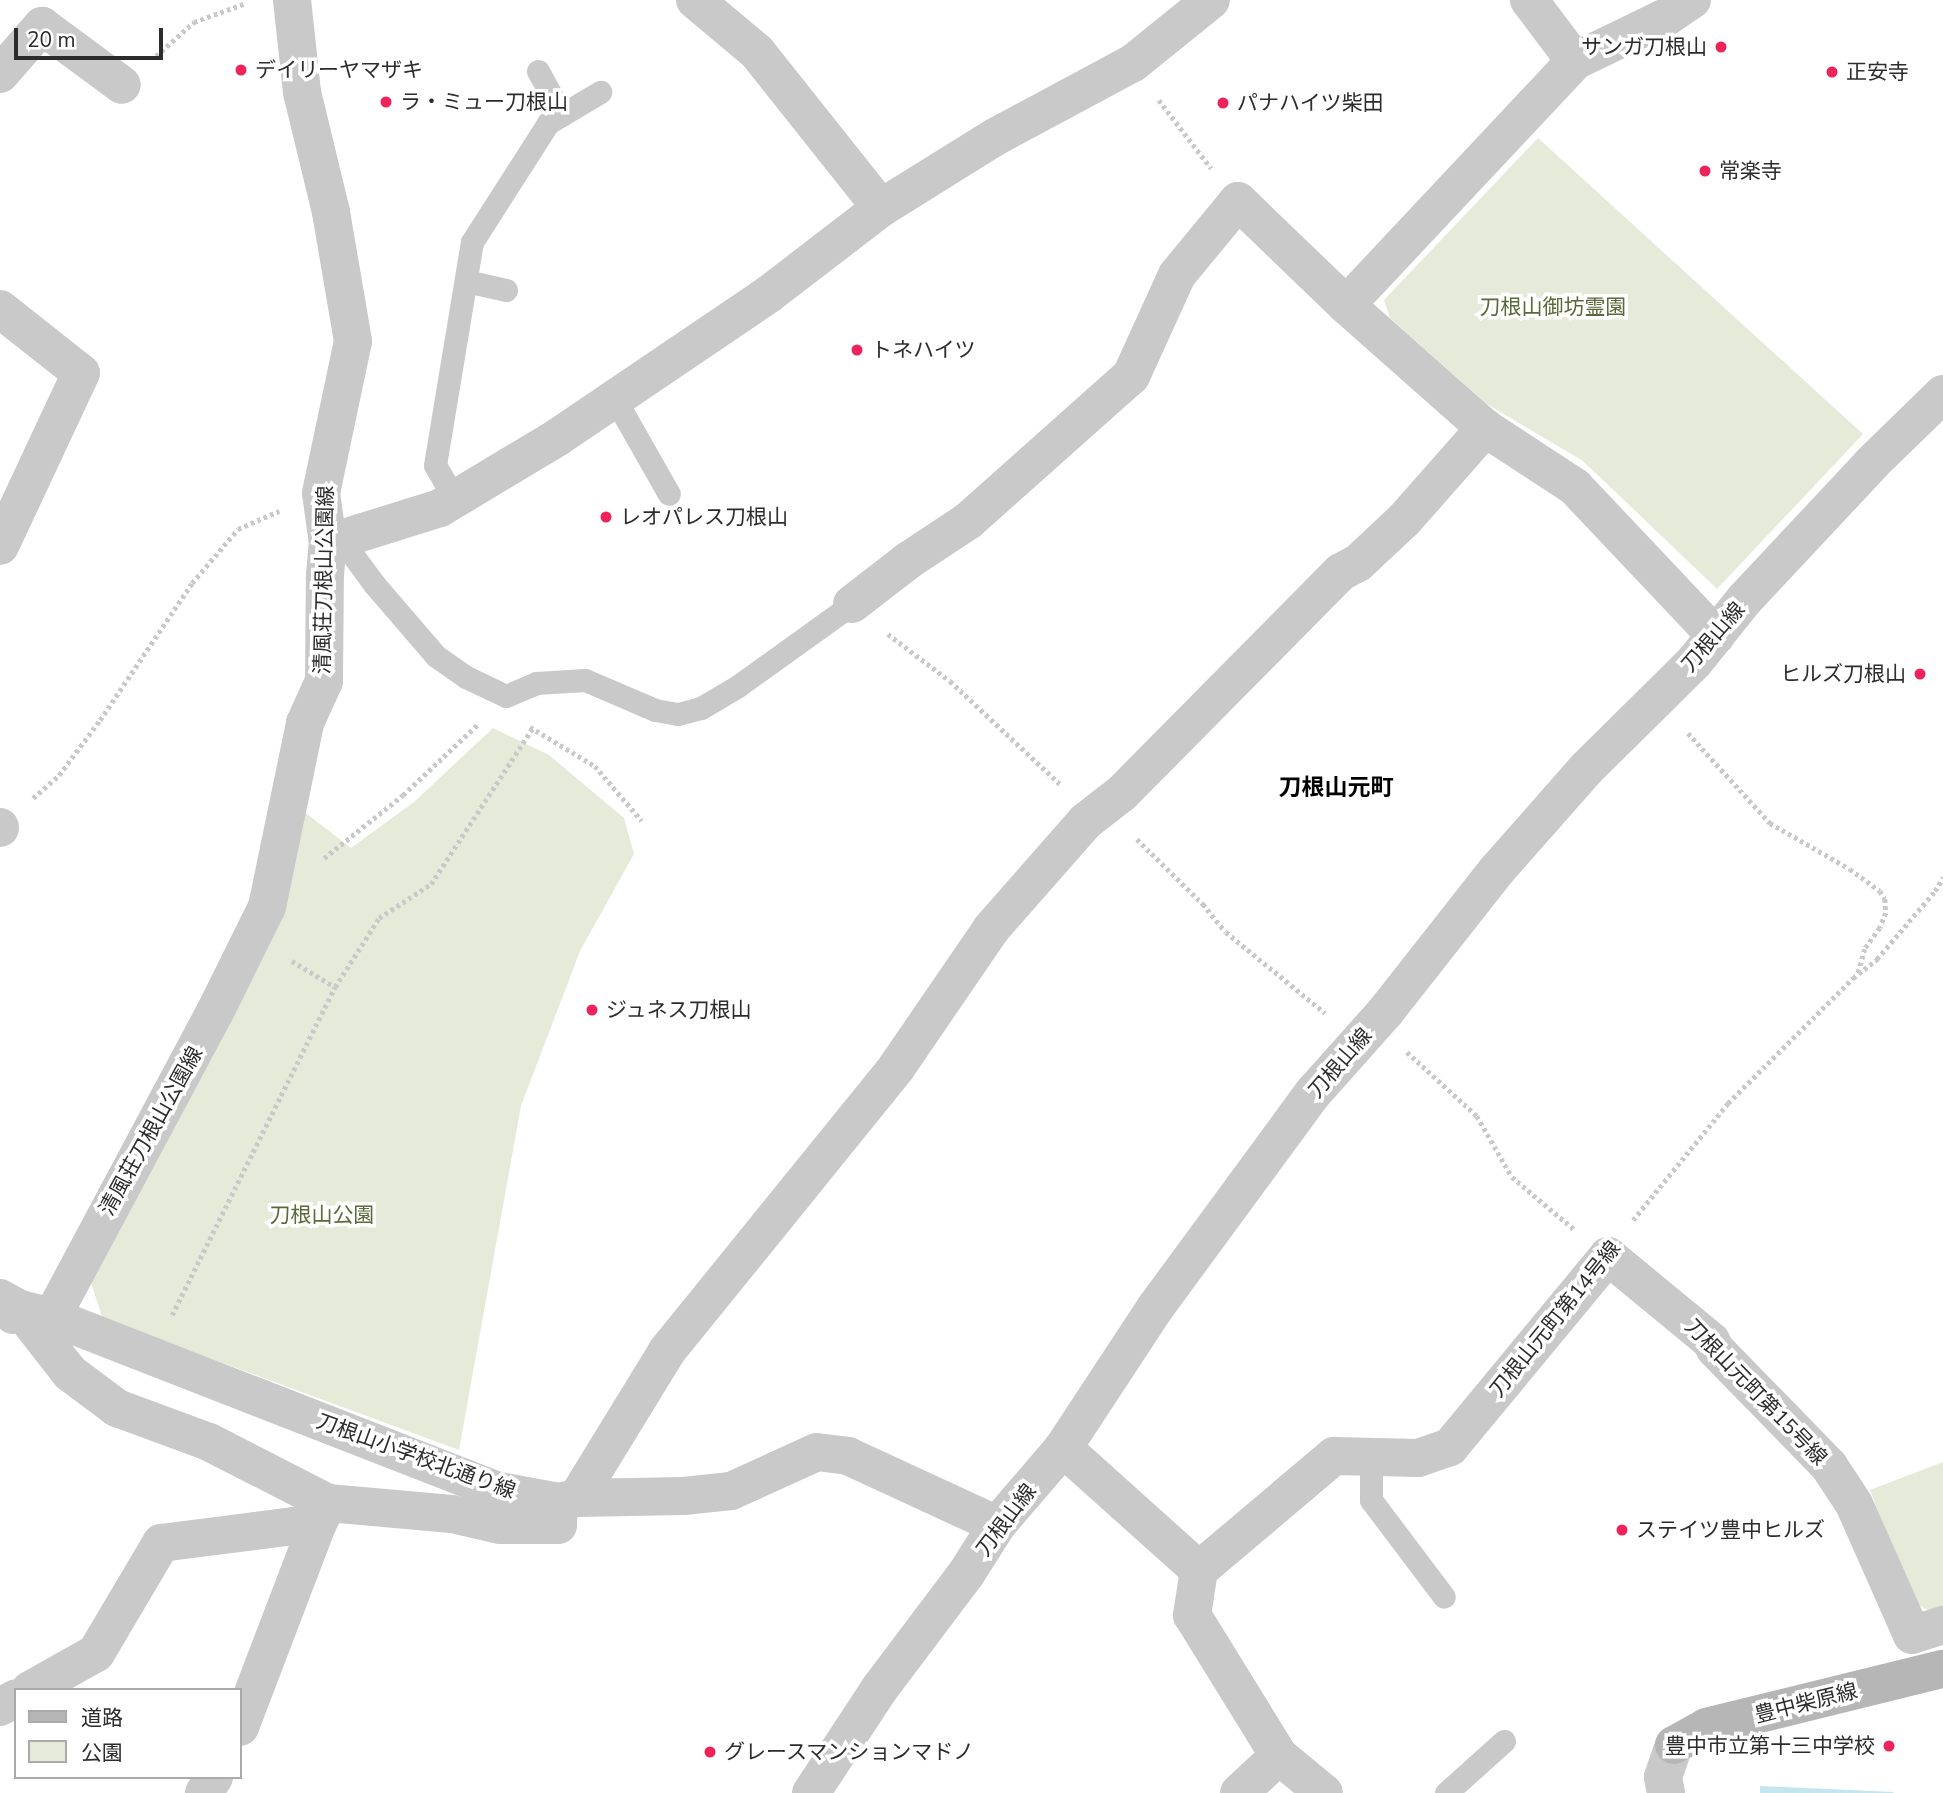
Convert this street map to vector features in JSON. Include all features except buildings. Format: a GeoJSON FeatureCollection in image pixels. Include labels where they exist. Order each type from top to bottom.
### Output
{"type":"FeatureCollection","features":[{"type":"Feature","properties":{"kind":"street","name":"清風荘刀根山公園線"},"geometry":{"type":"LineString","coordinates":[[18,1312],[215,1012],[267,907],[305,723],[324,681],[324,575],[335,541],[321,493],[352,341],[331,212],[302,92],[292,0]]}},
{"type":"Feature","properties":{"kind":"street"},"geometry":{"type":"LineString","coordinates":[[695,0],[757,52],[881,208]]}},
{"type":"Feature","properties":{"kind":"street"},"geometry":{"type":"LineString","coordinates":[[335,541],[440,509],[615,399],[769,294],[881,208],[995,137],[1133,63],[1212,0]]}},
{"type":"Feature","properties":{"kind":"street"},"geometry":{"type":"LineString","coordinates":[[1529,0],[1575,61]]}},
{"type":"Feature","properties":{"kind":"street"},"geometry":{"type":"LineString","coordinates":[[1346,305],[1575,61],[1668,16],[1692,0]]}},
{"type":"Feature","properties":{"kind":"street"},"geometry":{"type":"LineString","coordinates":[[0,74],[42,26],[122,85]]}},
{"type":"Feature","properties":{"kind":"street"},"geometry":{"type":"LineString","coordinates":[[852,604],[968,521],[1131,376],[1177,275],[1237,201],[1346,305],[1485,428],[1575,487],[1716,636]]}},
{"type":"Feature","properties":{"kind":"street"},"geometry":{"type":"LineString","coordinates":[[0,309],[81,373],[0,546]]}},
{"type":"Feature","properties":{"kind":"street","name":"刀根山線"},"geometry":{"type":"LineString","coordinates":[[811,1793],[880,1688],[966,1574],[997,1525],[1063,1448],[1155,1308],[1312,1093],[1497,870],[1600,753],[1657,699],[1716,636],[1744,600],[1863,472],[1943,394]]}},
{"type":"Feature","properties":{"kind":"street"},"geometry":{"type":"LineString","coordinates":[[34,1688],[96,1653],[161,1543],[323,1513],[452,1514],[500,1525],[558,1525],[568,1500],[667,1350],[896,1068],[967,967],[978,945],[1097,812],[1122,793],[1341,572],[1358,563],[1404,520],[1485,428]]}},
{"type":"Feature","properties":{"kind":"street","name":"刀根山元町第14号線"},"geometry":{"type":"LineString","coordinates":[[1199,1570],[1334,1456],[1418,1458],[1450,1447],[1608,1256]]}},
{"type":"Feature","properties":{"kind":"street","name":"刀根山元町第15号線"},"geometry":{"type":"LineString","coordinates":[[1608,1256],[1711,1341],[1715,1349],[1829,1466],[1854,1504],[1912,1635],[1943,1625]]}},
{"type":"Feature","properties":{"kind":"street"},"geometry":{"type":"LineString","coordinates":[[18,1312],[70,1373],[117,1408],[209,1442],[323,1513]]}},
{"type":"Feature","properties":{"kind":"street","name":"刀根山小学校北通り線"},"geometry":{"type":"LineString","coordinates":[[18,1312],[151,1356],[499,1491],[568,1500],[684,1496],[731,1491],[817,1452],[848,1456],[997,1525]]}},
{"type":"Feature","properties":{"kind":"street"},"geometry":{"type":"LineString","coordinates":[[1063,1448],[1199,1570],[1192,1615],[1279,1756],[1324,1793]]}},
{"type":"Feature","properties":{"kind":"street"},"geometry":{"type":"LineString","coordinates":[[242,1722],[323,1513]]}},
{"type":"Feature","properties":{"kind":"street","name":"豊中柴原線"},"geometry":{"type":"LineString","coordinates":[[1666,1793],[1663,1777],[1674,1745],[1706,1727],[1943,1669]]}},
{"type":"Feature","properties":{"kind":"street"},"geometry":{"type":"LineString","coordinates":[[1239,1793],[1279,1756]]}},
{"type":"Feature","properties":{"kind":"lane"},"geometry":{"type":"LineString","coordinates":[[538,72],[562,115]]}},
{"type":"Feature","properties":{"kind":"lane"},"geometry":{"type":"LineString","coordinates":[[454,500],[435,465],[472,242],[548,122],[600,92]]}},
{"type":"Feature","properties":{"kind":"lane"},"geometry":{"type":"LineString","coordinates":[[466,281],[506,290]]}},
{"type":"Feature","properties":{"kind":"lane"},"geometry":{"type":"LineString","coordinates":[[615,399],[669,494]]}},
{"type":"Feature","properties":{"kind":"lane"},"geometry":{"type":"LineString","coordinates":[[335,541],[436,656],[466,677],[506,696],[537,683],[585,680],[655,710],[678,713],[701,708],[738,686],[852,604]]}},
{"type":"Feature","properties":{"kind":"lane"},"geometry":{"type":"LineString","coordinates":[[1371,1457],[1371,1500],[1444,1597]]}},
{"type":"Feature","properties":{"kind":"lane"},"geometry":{"type":"LineString","coordinates":[[1446,1793],[1504,1741]]}},
{"type":"Feature","properties":{"kind":"path"},"geometry":{"type":"LineString","coordinates":[[122,85],[194,22],[252,0],[292,0]]}},
{"type":"Feature","properties":{"kind":"path"},"geometry":{"type":"LineString","coordinates":[[1133,63],[1181,131],[1237,201]]}},
{"type":"Feature","properties":{"kind":"path"},"geometry":{"type":"LineString","coordinates":[[0,827],[59,775],[192,583],[238,529],[321,493]]}},
{"type":"Feature","properties":{"kind":"path"},"geometry":{"type":"LineString","coordinates":[[852,604],[868,621],[950,681],[1054,779],[1097,812],[1203,904],[1226,932],[1477,1116],[1512,1177],[1608,1256]]}},
{"type":"Feature","properties":{"kind":"path"},"geometry":{"type":"LineString","coordinates":[[267,907],[403,795],[506,696],[532,729],[595,766],[642,821]]}},
{"type":"Feature","properties":{"kind":"path"},"geometry":{"type":"LineString","coordinates":[[1657,699],[1770,823],[1850,869],[1880,891],[1886,913],[1880,928],[1865,949],[1858,973]]}},
{"type":"Feature","properties":{"kind":"path"},"geometry":{"type":"LineString","coordinates":[[151,1356],[335,987],[379,918],[431,884],[532,729]]}},
{"type":"Feature","properties":{"kind":"path","name":"刀根山元町第14号線"},"geometry":{"type":"LineString","coordinates":[[1608,1256],[1711,1122],[1858,973],[1870,967],[1906,927],[1943,877]]}},
{"type":"Feature","properties":{"kind":"green space","name":"刀根山御坊霊園"},"geometry":{"type":"Polygon","coordinates":[[[1538,138],[1863,434],[1717,589],[1583,461],[1487,404],[1390,318],[1384,300],[1538,138]]]}},
{"type":"Feature","properties":{"kind":"green space","name":"刀根山公園"},"geometry":{"type":"Polygon","coordinates":[[[493,728],[549,755],[624,818],[634,854],[580,951],[521,1106],[459,1450],[103,1319],[91,1283],[243,984],[289,800],[351,848],[414,802],[493,728]]]}},
{"type":"Feature","properties":{"kind":"green space"},"geometry":{"type":"Polygon","coordinates":[[[1943,1462],[1943,1608],[1932,1612],[1913,1603],[1870,1490],[1943,1462]]]}},
{"type":"Feature","properties":{"kind":"water"},"geometry":{"type":"Polygon","coordinates":[[[1760,1786],[1893,1792],[1893,1793],[1760,1793],[1760,1786]]]}},
{"type":"Feature","properties":{"kind":"place","name":"サンガ刀根山"},"geometry":{"type":"Point","coordinates":[1721,47]}},
{"type":"Feature","properties":{"kind":"place","name":"デイリーヤマザキ"},"geometry":{"type":"Point","coordinates":[241,70]}},
{"type":"Feature","properties":{"kind":"place","name":"正安寺"},"geometry":{"type":"Point","coordinates":[1832,72]}},
{"type":"Feature","properties":{"kind":"place","name":"ラ・ミュー刀根山"},"geometry":{"type":"Point","coordinates":[386,102]}},
{"type":"Feature","properties":{"kind":"place","name":"パナハイツ柴田"},"geometry":{"type":"Point","coordinates":[1223,103]}},
{"type":"Feature","properties":{"kind":"place","name":"常楽寺"},"geometry":{"type":"Point","coordinates":[1705,171]}},
{"type":"Feature","properties":{"kind":"place","name":"トネハイツ"},"geometry":{"type":"Point","coordinates":[857,350]}},
{"type":"Feature","properties":{"kind":"place","name":"レオパレス刀根山"},"geometry":{"type":"Point","coordinates":[606,517]}},
{"type":"Feature","properties":{"kind":"place","name":"ヒルズ刀根山"},"geometry":{"type":"Point","coordinates":[1920,674]}},
{"type":"Feature","properties":{"kind":"place","name":"ジュネス刀根山"},"geometry":{"type":"Point","coordinates":[592,1010]}},
{"type":"Feature","properties":{"kind":"place","name":"ステイツ豊中ヒルズ"},"geometry":{"type":"Point","coordinates":[1622,1530]}},
{"type":"Feature","properties":{"kind":"place","name":"豊中市立第十三中学校"},"geometry":{"type":"Point","coordinates":[1889,1746]}},
{"type":"Feature","properties":{"kind":"place","name":"グレースマンションマドノ"},"geometry":{"type":"Point","coordinates":[710,1752]}},
{"type":"Feature","properties":{"kind":"district","name":"刀根山元町"},"geometry":{"type":"Point","coordinates":[1336,788]}}]}
